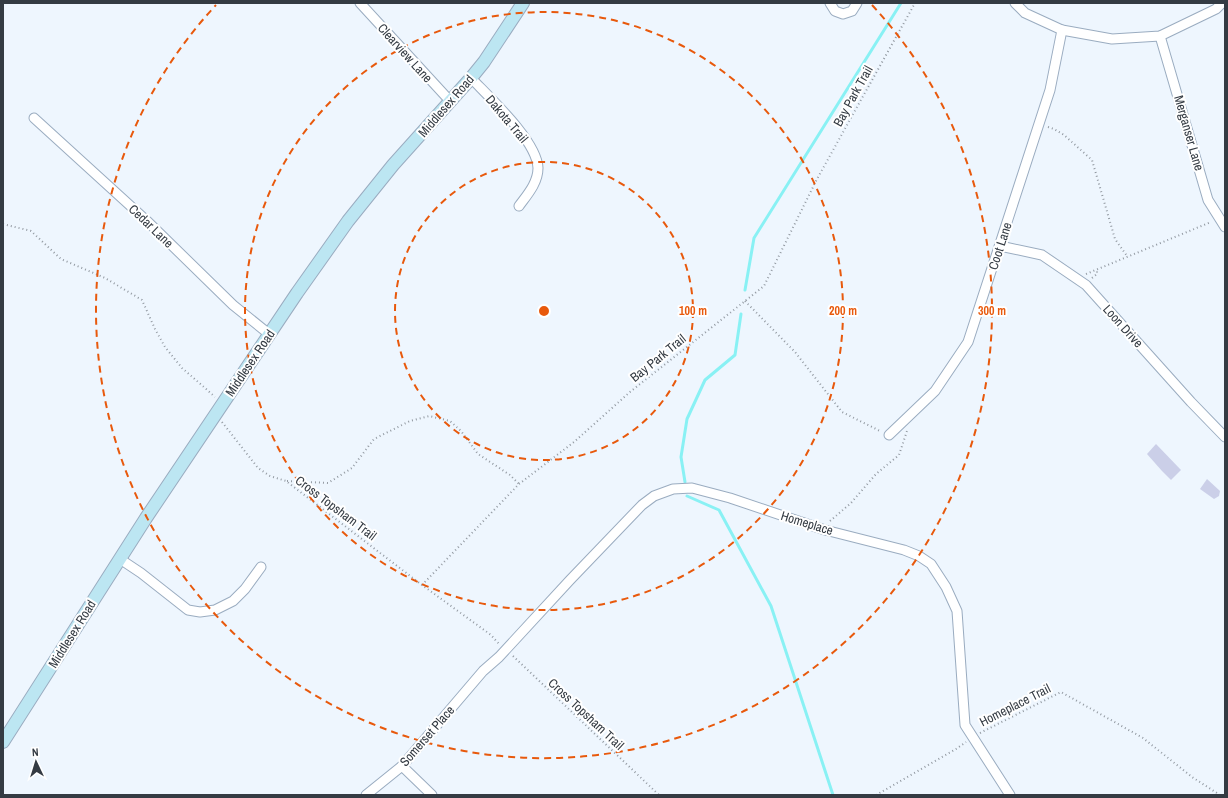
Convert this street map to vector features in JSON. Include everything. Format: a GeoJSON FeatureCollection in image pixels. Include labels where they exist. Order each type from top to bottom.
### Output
{"type":"FeatureCollection","features":[{"type":"Feature","properties":{"kind":"main road","name":"Middlesex Road"},"geometry":{"type":"LineString","coordinates":[[3,742],[219,408],[348,221],[394,165],[451,102],[484,62],[523,3]]}},
{"type":"Feature","properties":{"kind":"street","name":"Clearview Lane"},"geometry":{"type":"LineString","coordinates":[[360,3],[451,102]]}},
{"type":"Feature","properties":{"kind":"street"},"geometry":{"type":"LineString","coordinates":[[830,3],[834,11],[843,14],[852,11],[857,3]]}},
{"type":"Feature","properties":{"kind":"street"},"geometry":{"type":"LineString","coordinates":[[1014,3],[1025,13],[1062,30],[1112,39],[1160,36],[1216,9],[1222,3]]}},
{"type":"Feature","properties":{"kind":"street","name":"Coot Lane"},"geometry":{"type":"LineString","coordinates":[[889,435],[935,391],[968,342],[1050,90],[1062,30]]}},
{"type":"Feature","properties":{"kind":"street","name":"Merganser Lane"},"geometry":{"type":"LineString","coordinates":[[1160,36],[1208,200],[1225,227]]}},
{"type":"Feature","properties":{"kind":"street","name":"Dakota Trail"},"geometry":{"type":"LineString","coordinates":[[471,78],[504,113],[532,149],[538,167],[537,175],[533,187],[519,206]]}},
{"type":"Feature","properties":{"kind":"street","name":"Cedar Lane"},"geometry":{"type":"LineString","coordinates":[[34,118],[147,221],[233,305],[269,334]]}},
{"type":"Feature","properties":{"kind":"street","name":"Loon Drive"},"geometry":{"type":"LineString","coordinates":[[1000,246],[1042,255],[1086,285],[1191,402],[1225,437]]}},
{"type":"Feature","properties":{"kind":"street","name":"Homeplace"},"geometry":{"type":"LineString","coordinates":[[499,657],[642,505],[654,496],[673,489],[692,488],[730,498],[821,529],[904,550],[919,556],[931,564],[946,587],[957,611],[965,725],[1010,795]]}},
{"type":"Feature","properties":{"kind":"street"},"geometry":{"type":"LineString","coordinates":[[120,559],[141,573],[188,610],[200,612],[215,610],[233,601],[245,589],[261,567]]}},
{"type":"Feature","properties":{"kind":"street","name":"Somerset Place"},"geometry":{"type":"LineString","coordinates":[[366,795],[402,766],[483,671],[499,657]]}},
{"type":"Feature","properties":{"kind":"street"},"geometry":{"type":"LineString","coordinates":[[402,766],[432,795]]}},
{"type":"Feature","properties":{"kind":"path","name":"Bay Park Trail"},"geometry":{"type":"LineString","coordinates":[[422,585],[519,484],[574,442],[630,392],[764,286],[817,179],[915,3]]}},
{"type":"Feature","properties":{"kind":"path"},"geometry":{"type":"LineString","coordinates":[[1039,124],[1054,128],[1092,160],[1115,239],[1127,256]]}},
{"type":"Feature","properties":{"kind":"path"},"geometry":{"type":"LineString","coordinates":[[1076,278],[1220,219]]}},
{"type":"Feature","properties":{"kind":"path","name":"Cross Topsham Trail"},"geometry":{"type":"LineString","coordinates":[[3,224],[31,231],[61,259],[105,278],[142,300],[165,347],[182,368],[215,398],[223,425],[258,468],[270,476],[286,481],[491,636],[659,795]]}},
{"type":"Feature","properties":{"kind":"path"},"geometry":{"type":"LineString","coordinates":[[745,301],[796,352],[842,412],[889,435]]}},
{"type":"Feature","properties":{"kind":"path"},"geometry":{"type":"LineString","coordinates":[[286,481],[328,483],[352,468],[374,439],[410,421],[429,416],[450,421],[461,431],[478,454],[510,475],[519,484]]}},
{"type":"Feature","properties":{"kind":"path"},"geometry":{"type":"LineString","coordinates":[[821,529],[851,503],[876,474],[899,455],[908,430]]}},
{"type":"Feature","properties":{"kind":"path","name":"Homeplace Trail"},"geometry":{"type":"LineString","coordinates":[[876,795],[956,749],[988,727],[1061,692],[1143,738],[1192,777],[1220,795]]}},
{"type":"Feature","properties":{"kind":"building"},"geometry":{"type":"Polygon","coordinates":[[[1156,444],[1181,470],[1171,480],[1147,454],[1156,444]]]}},
{"type":"Feature","properties":{"kind":"building"},"geometry":{"type":"Polygon","coordinates":[[[1207,479],[1220,491],[1219,496],[1214,499],[1200,489],[1207,479]]]}},
{"type":"Feature","properties":{"kind":"waterway"},"geometry":{"type":"LineString","coordinates":[[745,290],[754,238],[901,3]]}},
{"type":"Feature","properties":{"kind":"waterway"},"geometry":{"type":"LineString","coordinates":[[685,482],[681,457],[687,419],[705,380],[735,355],[741,314]]}},
{"type":"Feature","properties":{"kind":"waterway"},"geometry":{"type":"LineString","coordinates":[[687,496],[719,510],[771,606],[833,795]]}}]}
